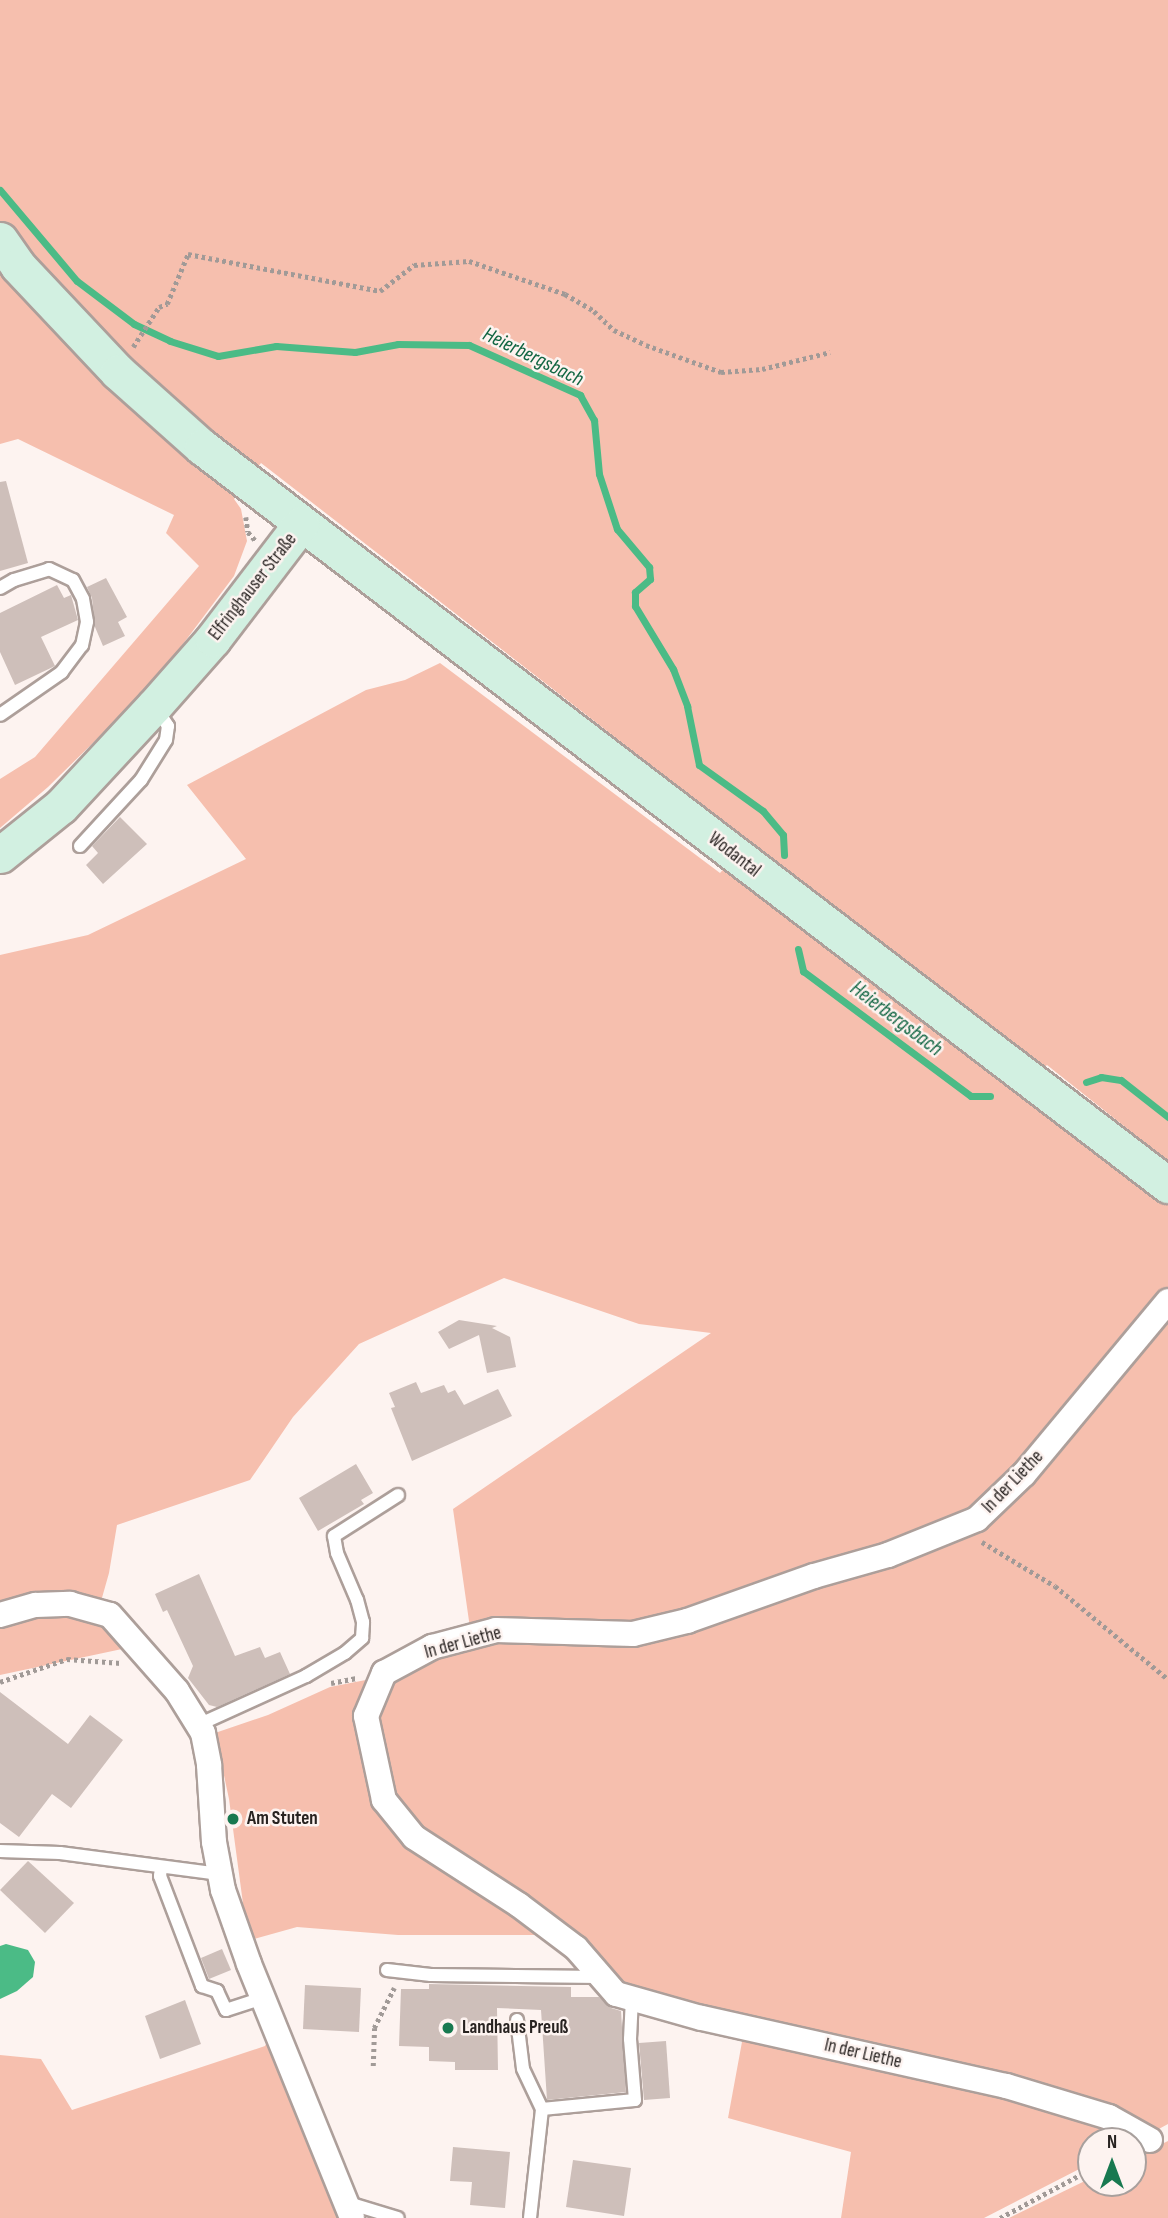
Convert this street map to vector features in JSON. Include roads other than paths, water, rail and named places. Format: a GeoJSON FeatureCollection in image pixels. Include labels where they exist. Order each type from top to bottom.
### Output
{"type":"FeatureCollection","features":[{"type":"Feature","properties":{"kind":"main road","name":"Elfringhauser Straße"},"geometry":{"type":"LineString","coordinates":[[0,240],[18,266],[118,372],[202,447],[301,524],[214,639],[155,706],[61,806],[0,855]]}},
{"type":"Feature","properties":{"kind":"main road","name":"Wodantal"},"geometry":{"type":"LineString","coordinates":[[301,524],[1168,1185]]}},
{"type":"Feature","properties":{"kind":"street","name":"In der Liethe"},"geometry":{"type":"LineString","coordinates":[[1150,2140],[1110,2117],[1006,2086],[701,2018],[616,1994],[576,1948],[519,1905],[414,1836],[384,1800],[366,1716],[384,1673],[432,1647],[496,1630],[633,1634],[687,1622],[814,1576],[888,1555],[977,1519],[1024,1474],[1168,1301]]}},
{"type":"Feature","properties":{"kind":"street"},"geometry":{"type":"LineString","coordinates":[[0,1615],[36,1605],[59,1605],[110,1615],[177,1691],[203,1733],[209,1765],[214,1842],[220,1874],[262,1998],[349,2210]]}},
{"type":"Feature","properties":{"kind":"lane"},"geometry":{"type":"LineString","coordinates":[[0,588],[14,580],[49,569],[73,580],[83,599],[87,622],[82,645],[62,672],[0,715]]}},
{"type":"Feature","properties":{"kind":"lane"},"geometry":{"type":"LineString","coordinates":[[80,846],[141,780],[166,740],[168,726],[155,706]]}},
{"type":"Feature","properties":{"kind":"lane"},"geometry":{"type":"LineString","coordinates":[[198,1725],[306,1676],[345,1653],[362,1638],[363,1622],[357,1600],[337,1553],[334,1536],[398,1495]]}},
{"type":"Feature","properties":{"kind":"lane"},"geometry":{"type":"LineString","coordinates":[[0,1850],[60,1853],[220,1874]]}},
{"type":"Feature","properties":{"kind":"lane"},"geometry":{"type":"LineString","coordinates":[[161,1868],[160,1876],[202,1986],[216,1991],[226,2010],[262,1998]]}},
{"type":"Feature","properties":{"kind":"lane"},"geometry":{"type":"LineString","coordinates":[[387,1970],[431,1975],[601,1977]]}},
{"type":"Feature","properties":{"kind":"lane"},"geometry":{"type":"LineString","coordinates":[[542,2109],[635,2100],[629,2039],[632,1998]]}},
{"type":"Feature","properties":{"kind":"lane"},"geometry":{"type":"LineString","coordinates":[[517,2020],[523,2069],[542,2109],[530,2218]]}},
{"type":"Feature","properties":{"kind":"lane"},"geometry":{"type":"LineString","coordinates":[[349,2210],[398,2218]]}},
{"type":"Feature","properties":{"kind":"waterway","name":"Heierbergsbach"},"geometry":{"type":"LineString","coordinates":[[0,190],[77,281],[134,324],[170,341],[218,356],[276,346],[355,352],[398,344],[469,345],[580,395],[594,420],[599,474],[617,529],[649,567],[650,579],[635,592],[635,606],[673,669],[687,706],[699,765],[763,811],[783,835],[784,855]]}},
{"type":"Feature","properties":{"kind":"waterway","name":"Heierbergsbach"},"geometry":{"type":"LineString","coordinates":[[798,949],[803,971],[971,1096],[990,1096]]}},
{"type":"Feature","properties":{"kind":"waterway","name":"Heierbergsbach"},"geometry":{"type":"LineString","coordinates":[[1086,1082],[1101,1077],[1121,1080],[1168,1117]]}},
{"type":"Feature","properties":{"kind":"place","name":"Am Stuten"},"geometry":{"type":"Point","coordinates":[233,1819]}},
{"type":"Feature","properties":{"kind":"place","name":"Landhaus Preuß"},"geometry":{"type":"Point","coordinates":[448,2028]}}]}
